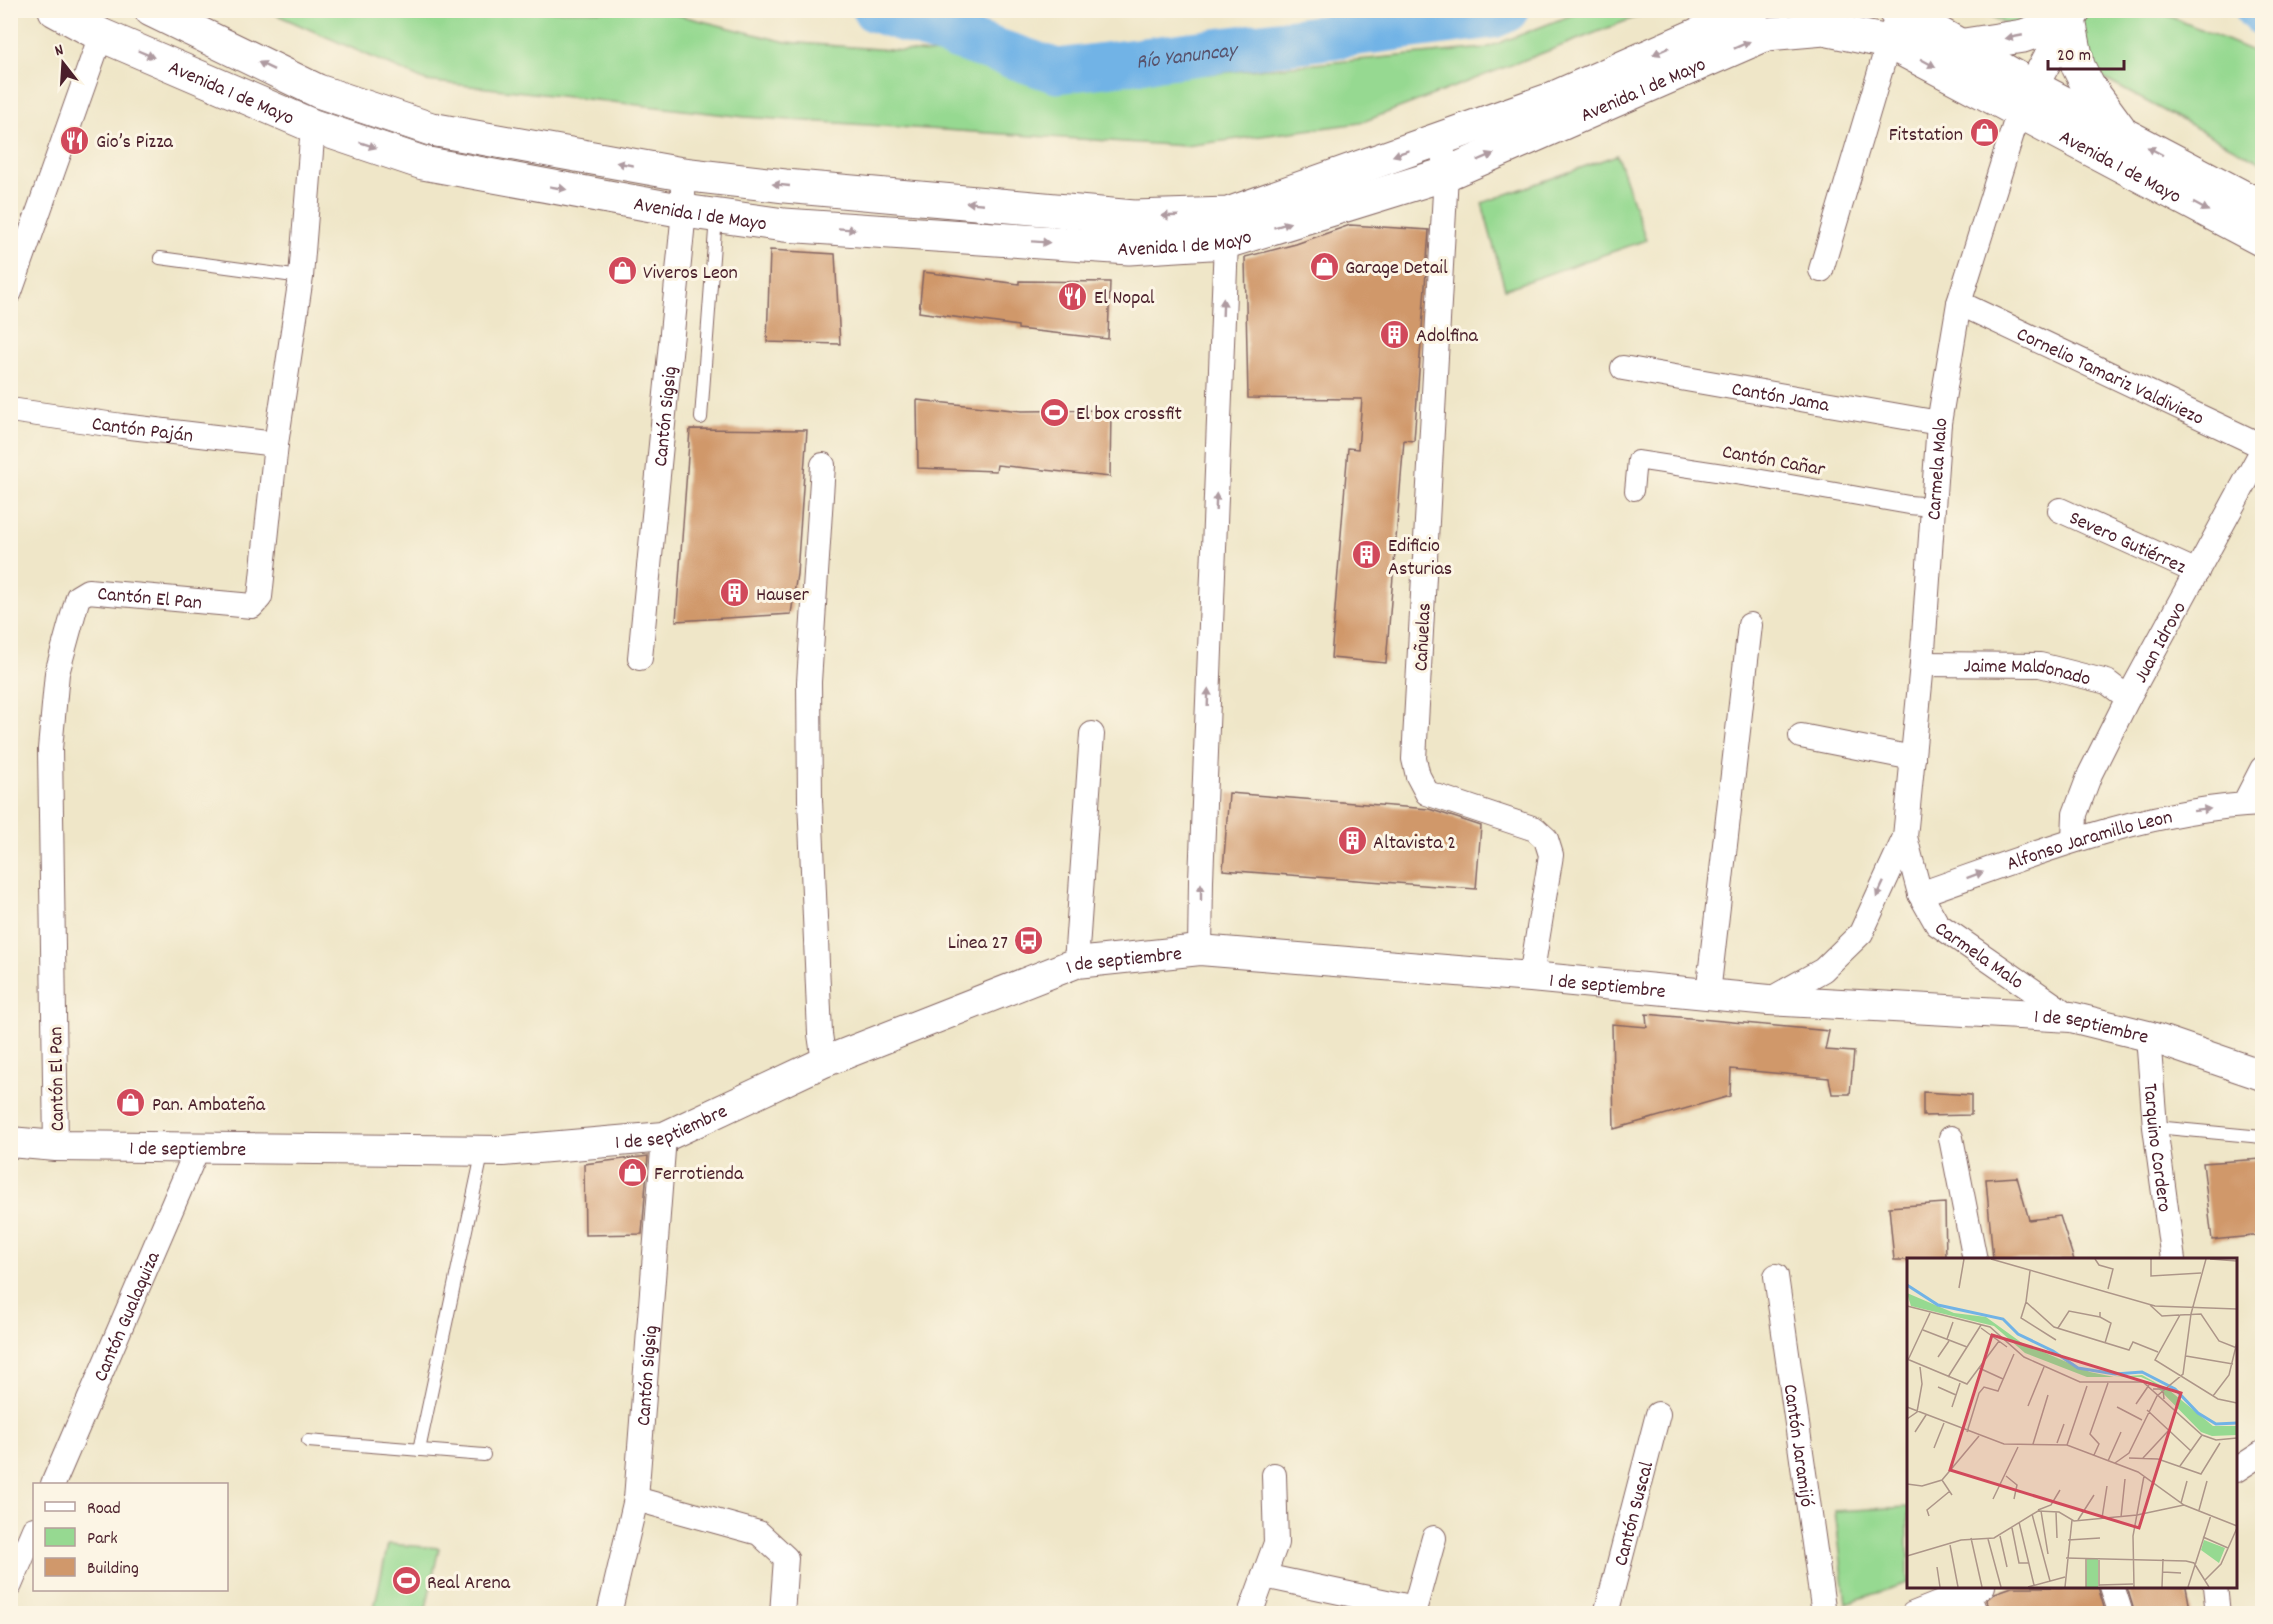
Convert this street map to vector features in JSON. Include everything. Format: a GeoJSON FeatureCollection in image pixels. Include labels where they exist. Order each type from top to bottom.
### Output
{"type":"FeatureCollection","features":[{"type":"Feature","properties":{"kind":"main road","name":"Avenida 1 de Mayo"},"geometry":{"type":"LineString","coordinates":[[55,10],[101,35],[313,126],[423,163],[700,213],[784,225],[1129,248],[1226,242],[1446,174],[1767,34],[1824,29],[1888,42],[2025,99],[2123,134],[2262,207]]}},
{"type":"Feature","properties":{"kind":"main road","name":"Avenida 1 de Mayo"},"geometry":{"type":"LineString","coordinates":[[151,10],[318,91],[431,129],[682,174],[785,186],[1134,217],[1228,214],[1549,100],[1753,10]]}},
{"type":"Feature","properties":{"kind":"main road","name":"Avenida 1 de Mayo"},"geometry":{"type":"LineString","coordinates":[[1894,10],[1958,46],[2025,99],[2262,240]]}},
{"type":"Feature","properties":{"kind":"main road"},"geometry":{"type":"LineString","coordinates":[[1958,46],[2023,36],[2073,15],[2078,66],[2088,86],[2123,134]]}},
{"type":"Feature","properties":{"kind":"street"},"geometry":{"type":"LineString","coordinates":[[1821,270],[1899,11]]}},
{"type":"Feature","properties":{"kind":"street"},"geometry":{"type":"LineString","coordinates":[[2025,99],[2073,15]]}},
{"type":"Feature","properties":{"kind":"street"},"geometry":{"type":"LineString","coordinates":[[10,292],[101,35]]}},
{"type":"Feature","properties":{"kind":"street","name":"Carmela Malo"},"geometry":{"type":"LineString","coordinates":[[1769,1000],[1823,970],[1861,933],[1905,837],[1922,664],[1939,423],[1959,303],[2025,99]]}},
{"type":"Feature","properties":{"kind":"street","name":"Cantón El Pan"},"geometry":{"type":"LineString","coordinates":[[56,1146],[50,749],[57,673],[78,597],[88,591],[252,606],[260,597],[276,444],[300,276],[313,126]]}},
{"type":"Feature","properties":{"kind":"street","name":"Cañuelas"},"geometry":{"type":"LineString","coordinates":[[1441,139],[1446,174],[1414,759],[1418,776],[1427,793],[1535,829],[1546,839],[1551,855],[1531,977]]}},
{"type":"Feature","properties":{"kind":"street","name":"Cantón Sigsig"},"geometry":{"type":"LineString","coordinates":[[640,658],[700,213],[682,174]]}},
{"type":"Feature","properties":{"kind":"street"},"geometry":{"type":"LineString","coordinates":[[1200,950],[1226,242]]}},
{"type":"Feature","properties":{"kind":"street","name":"Cornelio Tamariz Valdiviezo"},"geometry":{"type":"LineString","coordinates":[[1959,303],[2262,446]]}},
{"type":"Feature","properties":{"kind":"street","name":"Cantón Jama"},"geometry":{"type":"LineString","coordinates":[[1623,368],[1939,423]]}},
{"type":"Feature","properties":{"kind":"street","name":"Cantón Paján"},"geometry":{"type":"LineString","coordinates":[[10,410],[276,444]]}},
{"type":"Feature","properties":{"kind":"street","name":"Juan Idrovo"},"geometry":{"type":"LineString","coordinates":[[2074,840],[2075,814],[2090,774],[2128,698],[2262,452]]}},
{"type":"Feature","properties":{"kind":"street","name":"Cantón Cañar"},"geometry":{"type":"LineString","coordinates":[[1634,491],[1637,460],[1933,507]]}},
{"type":"Feature","properties":{"kind":"street"},"geometry":{"type":"LineString","coordinates":[[823,465],[808,682],[811,823],[820,1034],[824,1062]]}},
{"type":"Feature","properties":{"kind":"street","name":"Severo Gutiérrez"},"geometry":{"type":"LineString","coordinates":[[2060,510],[2197,572]]}},
{"type":"Feature","properties":{"kind":"street"},"geometry":{"type":"LineString","coordinates":[[1708,994],[1750,625]]}},
{"type":"Feature","properties":{"kind":"street","name":"Jaime Maldonado"},"geometry":{"type":"LineString","coordinates":[[1922,664],[2040,666],[2107,682],[2128,698]]}},
{"type":"Feature","properties":{"kind":"street"},"geometry":{"type":"LineString","coordinates":[[1076,963],[1092,734]]}},
{"type":"Feature","properties":{"kind":"street"},"geometry":{"type":"LineString","coordinates":[[1801,736],[1913,758]]}},
{"type":"Feature","properties":{"kind":"street"},"geometry":{"type":"LineString","coordinates":[[2253,804],[2262,769]]}},
{"type":"Feature","properties":{"kind":"street","name":"Alfonso Jaramillo Leon"},"geometry":{"type":"LineString","coordinates":[[1920,894],[2074,840],[2174,813],[2253,804]]}},
{"type":"Feature","properties":{"kind":"street","name":"Carmela Malo"},"geometry":{"type":"LineString","coordinates":[[1905,837],[1920,894],[1937,924],[2071,1017]]}},
{"type":"Feature","properties":{"kind":"street","name":"1 de septiembre"},"geometry":{"type":"LineString","coordinates":[[10,1142],[56,1146],[503,1151],[664,1137],[824,1062],[1076,963],[1200,950],[1531,977],[1769,1000],[2071,1017],[2148,1036],[2262,1076]]}},
{"type":"Feature","properties":{"kind":"street","name":"Tarquino Cordero"},"geometry":{"type":"LineString","coordinates":[[2148,1036],[2155,1127],[2173,1258]]}},
{"type":"Feature","properties":{"kind":"street","name":"Cantón Sigsig"},"geometry":{"type":"LineString","coordinates":[[609,1614],[636,1499],[664,1137]]}},
{"type":"Feature","properties":{"kind":"street"},"geometry":{"type":"LineString","coordinates":[[1951,1138],[1974,1258]]}},
{"type":"Feature","properties":{"kind":"street","name":"Cantón Gualaquiza"},"geometry":{"type":"LineString","coordinates":[[54,1483],[198,1147]]}},
{"type":"Feature","properties":{"kind":"street","name":"Cantón Jaramijó"},"geometry":{"type":"LineString","coordinates":[[1776,1276],[1824,1614]]}},
{"type":"Feature","properties":{"kind":"street","name":"Cantón Suscal"},"geometry":{"type":"LineString","coordinates":[[1606,1614],[1658,1414]]}},
{"type":"Feature","properties":{"kind":"street"},"geometry":{"type":"LineString","coordinates":[[2237,1469],[2262,1453]]}},
{"type":"Feature","properties":{"kind":"street"},"geometry":{"type":"LineString","coordinates":[[1250,1614],[1276,1543],[1274,1475]]}},
{"type":"Feature","properties":{"kind":"street"},"geometry":{"type":"LineString","coordinates":[[636,1499],[759,1533],[786,1558],[782,1614]]}},
{"type":"Feature","properties":{"kind":"street"},"geometry":{"type":"LineString","coordinates":[[10,1585],[33,1531]]}},
{"type":"Feature","properties":{"kind":"street"},"geometry":{"type":"LineString","coordinates":[[1264,1576],[1414,1611],[1434,1538]]}},
{"type":"Feature","properties":{"kind":"street"},"geometry":{"type":"LineString","coordinates":[[2112,1588],[2121,1614]]}},
{"type":"Feature","properties":{"kind":"street"},"geometry":{"type":"LineString","coordinates":[[2215,1588],[2218,1614]]}},
{"type":"Feature","properties":{"kind":"street"},"geometry":{"type":"LineString","coordinates":[[1913,1614],[1976,1598]]}},
{"type":"Feature","properties":{"kind":"lane"},"geometry":{"type":"LineString","coordinates":[[700,213],[700,418]]}},
{"type":"Feature","properties":{"kind":"lane"},"geometry":{"type":"LineString","coordinates":[[160,258],[300,276]]}},
{"type":"Feature","properties":{"kind":"lane"},"geometry":{"type":"LineString","coordinates":[[2155,1127],[2262,1137]]}},
{"type":"Feature","properties":{"kind":"lane"},"geometry":{"type":"LineString","coordinates":[[420,1450],[483,1150]]}},
{"type":"Feature","properties":{"kind":"lane"},"geometry":{"type":"LineString","coordinates":[[308,1441],[484,1455]]}},
{"type":"Feature","properties":{"kind":"green space"},"geometry":{"type":"Polygon","coordinates":[[[268,11],[662,11],[786,42],[1207,74],[1486,48],[1582,11],[1652,11],[1360,123],[1185,146],[745,117],[426,81],[268,11]]]}},
{"type":"Feature","properties":{"kind":"green space"},"geometry":{"type":"Polygon","coordinates":[[[1982,11],[2157,11],[2262,55],[2262,163],[2093,73],[1982,11]]]}},
{"type":"Feature","properties":{"kind":"green space"},"geometry":{"type":"Polygon","coordinates":[[[1617,155],[1646,240],[1505,289],[1482,203],[1617,155]]]}},
{"type":"Feature","properties":{"kind":"green space"},"geometry":{"type":"Polygon","coordinates":[[[1907,1507],[1907,1583],[1846,1603],[1835,1511],[1907,1507]]]}},
{"type":"Feature","properties":{"kind":"green space","name":"Real Arena"},"geometry":{"type":"Polygon","coordinates":[[[388,1544],[439,1548],[425,1613],[373,1613],[388,1544]]]}},
{"type":"Feature","properties":{"kind":"building"},"geometry":{"type":"Polygon","coordinates":[[[1350,225],[1429,230],[1414,441],[1404,440],[1386,663],[1331,658],[1348,448],[1358,449],[1362,399],[1248,398],[1245,257],[1296,244],[1350,225]]]}},
{"type":"Feature","properties":{"kind":"building"},"geometry":{"type":"Polygon","coordinates":[[[770,250],[835,254],[840,344],[767,342],[770,250]]]}},
{"type":"Feature","properties":{"kind":"building"},"geometry":{"type":"Polygon","coordinates":[[[923,272],[1019,284],[1019,281],[1110,282],[1108,339],[1018,329],[1018,326],[919,312],[923,272]]]}},
{"type":"Feature","properties":{"kind":"building"},"geometry":{"type":"Polygon","coordinates":[[[917,400],[1022,411],[1111,410],[1110,477],[997,465],[996,471],[918,468],[917,400]]]}},
{"type":"Feature","properties":{"kind":"building"},"geometry":{"type":"Polygon","coordinates":[[[690,429],[807,430],[797,574],[791,614],[676,621],[690,429]]]}},
{"type":"Feature","properties":{"kind":"building","name":"Altavista 2"},"geometry":{"type":"Polygon","coordinates":[[[1229,793],[1429,809],[1481,826],[1476,889],[1223,870],[1229,793]]]}},
{"type":"Feature","properties":{"kind":"building"},"geometry":{"type":"Polygon","coordinates":[[[1646,1014],[1829,1031],[1825,1050],[1854,1052],[1850,1094],[1832,1094],[1829,1078],[1731,1069],[1730,1096],[1614,1129],[1612,1024],[1647,1027],[1646,1014]]]}},
{"type":"Feature","properties":{"kind":"building"},"geometry":{"type":"Polygon","coordinates":[[[1923,1092],[1971,1095],[1971,1115],[1923,1116],[1923,1092]]]}},
{"type":"Feature","properties":{"kind":"building"},"geometry":{"type":"Polygon","coordinates":[[[648,1156],[642,1234],[585,1235],[584,1164],[648,1156]]]}},
{"type":"Feature","properties":{"kind":"building"},"geometry":{"type":"Polygon","coordinates":[[[2262,1159],[2262,1235],[2212,1240],[2203,1163],[2262,1159]]]}},
{"type":"Feature","properties":{"kind":"building"},"geometry":{"type":"Polygon","coordinates":[[[2017,1177],[2029,1220],[2060,1216],[2073,1258],[1993,1258],[1986,1179],[2017,1177]]]}},
{"type":"Feature","properties":{"kind":"building"},"geometry":{"type":"Polygon","coordinates":[[[1945,1203],[1946,1258],[1894,1260],[1889,1207],[1945,1203]]]}},
{"type":"Feature","properties":{"kind":"building"},"geometry":{"type":"Polygon","coordinates":[[[2009,1588],[2098,1588],[2106,1614],[1990,1614],[1986,1600],[1995,1593],[2009,1588]]]}},
{"type":"Feature","properties":{"kind":"building"},"geometry":{"type":"Polygon","coordinates":[[[2127,1588],[2186,1588],[2191,1614],[2135,1614],[2127,1588]]]}},
{"type":"Feature","properties":{"kind":"waterway","name":"Río Yanuncay"},"geometry":{"type":"LineString","coordinates":[[875,10],[1057,71],[1493,16],[1506,10]]}},
{"type":"Feature","properties":{"kind":"waterway","name":"Río Yanuncay"},"geometry":{"type":"LineString","coordinates":[[2258,10],[2262,13]]}},
{"type":"Feature","properties":{"kind":"place","name":"Fitstation"},"geometry":{"type":"Point","coordinates":[1984,133]}},
{"type":"Feature","properties":{"kind":"place","name":"Gio’s Pizza"},"geometry":{"type":"Point","coordinates":[75,140]}},
{"type":"Feature","properties":{"kind":"place","name":"Garage Detail"},"geometry":{"type":"Point","coordinates":[1324,266]}},
{"type":"Feature","properties":{"kind":"place","name":"Viveros Leon"},"geometry":{"type":"Point","coordinates":[622,271]}},
{"type":"Feature","properties":{"kind":"place","name":"El Nopal"},"geometry":{"type":"Point","coordinates":[1073,296]}},
{"type":"Feature","properties":{"kind":"place","name":"Adolfina"},"geometry":{"type":"Point","coordinates":[1395,334]}},
{"type":"Feature","properties":{"kind":"place","name":"El box crossfit"},"geometry":{"type":"Point","coordinates":[1055,412]}},
{"type":"Feature","properties":{"kind":"place","name":"Edificio Asturias"},"geometry":{"type":"Point","coordinates":[1367,555]}},
{"type":"Feature","properties":{"kind":"place","name":"Hauser"},"geometry":{"type":"Point","coordinates":[735,593]}},
{"type":"Feature","properties":{"kind":"place","name":"Altavista 2"},"geometry":{"type":"Point","coordinates":[1352,841]}},
{"type":"Feature","properties":{"kind":"place","name":"Linea 27"},"geometry":{"type":"Point","coordinates":[1029,941]}},
{"type":"Feature","properties":{"kind":"place","name":"Pan. Ambateña"},"geometry":{"type":"Point","coordinates":[131,1103]}},
{"type":"Feature","properties":{"kind":"place","name":"Ferrotienda"},"geometry":{"type":"Point","coordinates":[633,1172]}},
{"type":"Feature","properties":{"kind":"place","name":"Real Arena"},"geometry":{"type":"Point","coordinates":[406,1581]}}]}
